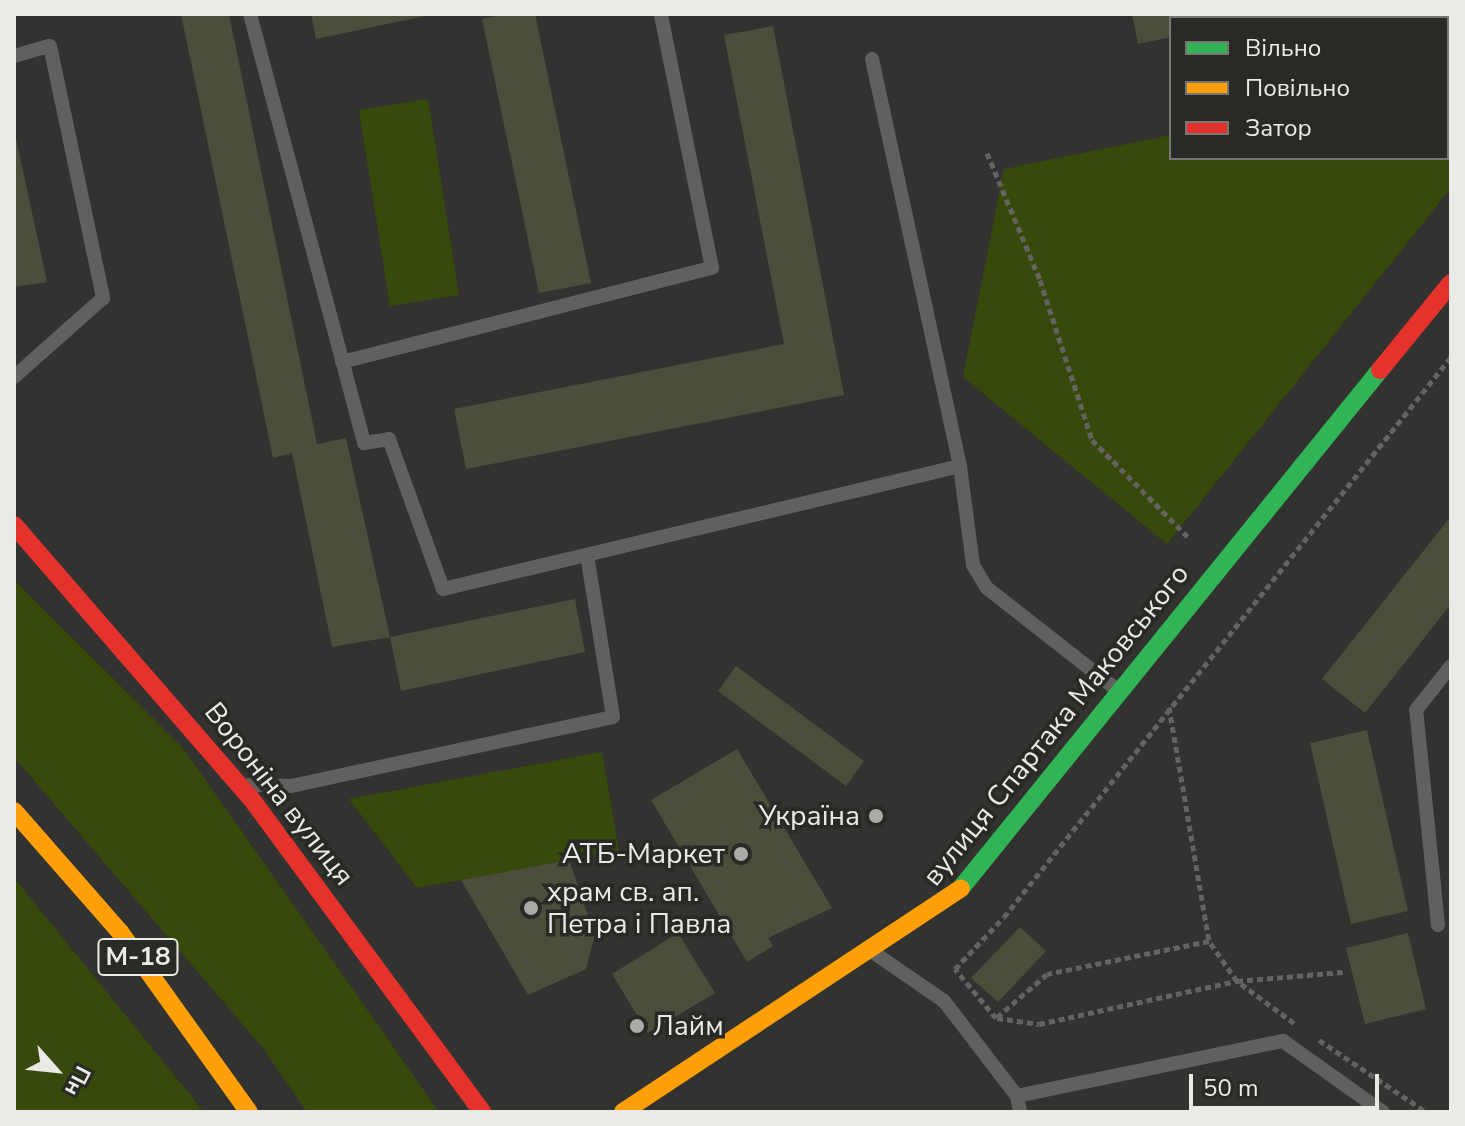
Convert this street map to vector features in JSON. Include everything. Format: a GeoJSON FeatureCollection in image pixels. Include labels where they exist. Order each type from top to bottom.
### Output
{"type":"FeatureCollection","features":[{"type":"Feature","properties":{"kind":"main road","name":"вулиця Спартака Маковського"},"geometry":{"type":"LineString","coordinates":[[623,1112],[950,902],[1451,283]]}},
{"type":"Feature","properties":{"kind":"main road","name":"Вороніна вулиця"},"geometry":{"type":"LineString","coordinates":[[14,525],[240,785],[482,1112]]}},
{"type":"Feature","properties":{"kind":"main road","name":"М-18"},"geometry":{"type":"LineString","coordinates":[[14,811],[120,932],[249,1112]]}},
{"type":"Feature","properties":{"kind":"lane"},"geometry":{"type":"LineString","coordinates":[[250,14],[364,443],[389,439],[443,589],[960,466]]}},
{"type":"Feature","properties":{"kind":"lane"},"geometry":{"type":"LineString","coordinates":[[342,362],[712,268],[661,14]]}},
{"type":"Feature","properties":{"kind":"lane"},"geometry":{"type":"LineString","coordinates":[[14,56],[50,46],[103,298],[14,377]]}},
{"type":"Feature","properties":{"kind":"lane"},"geometry":{"type":"LineString","coordinates":[[872,59],[960,466],[973,565],[987,588],[1121,693]]}},
{"type":"Feature","properties":{"kind":"lane"},"geometry":{"type":"LineString","coordinates":[[240,785],[291,786],[613,717],[587,555]]}},
{"type":"Feature","properties":{"kind":"lane"},"geometry":{"type":"LineString","coordinates":[[1438,925],[1416,710],[1451,666]]}},
{"type":"Feature","properties":{"kind":"lane"},"geometry":{"type":"LineString","coordinates":[[873,953],[944,1001],[1017,1096],[1020,1112]]}},
{"type":"Feature","properties":{"kind":"lane"},"geometry":{"type":"LineString","coordinates":[[1017,1096],[1283,1041],[1383,1112]]}},
{"type":"Feature","properties":{"kind":"path"},"geometry":{"type":"LineString","coordinates":[[987,153],[1040,280],[1092,440],[1188,537]]}},
{"type":"Feature","properties":{"kind":"path"},"geometry":{"type":"LineString","coordinates":[[1343,972],[1237,981],[1039,1024],[996,1018],[955,969],[1451,357]]}},
{"type":"Feature","properties":{"kind":"path"},"geometry":{"type":"LineString","coordinates":[[1169,707],[1209,941],[1237,981],[1297,1025]]}},
{"type":"Feature","properties":{"kind":"path"},"geometry":{"type":"LineString","coordinates":[[996,1018],[1047,974],[1209,941]]}},
{"type":"Feature","properties":{"kind":"path"},"geometry":{"type":"LineString","coordinates":[[1310,1034],[1426,1112]]}},
{"type":"Feature","properties":{"kind":"green space"},"geometry":{"type":"Polygon","coordinates":[[[428,99],[459,295],[390,306],[359,110],[428,99]]]}},
{"type":"Feature","properties":{"kind":"green space"},"geometry":{"type":"Polygon","coordinates":[[[1169,135],[1169,160],[1449,160],[1451,188],[1167,544],[963,377],[1004,169],[1169,135]]]}},
{"type":"Feature","properties":{"kind":"green space"},"geometry":{"type":"Polygon","coordinates":[[[14,580],[183,748],[439,1112],[307,1112],[262,1047],[14,757],[14,580]]]}},
{"type":"Feature","properties":{"kind":"green space"},"geometry":{"type":"Polygon","coordinates":[[[602,752],[619,851],[417,888],[349,799],[602,752]]]}},
{"type":"Feature","properties":{"kind":"green space"},"geometry":{"type":"Polygon","coordinates":[[[14,878],[19,884],[204,1112],[14,1112],[14,878]]]}},
{"type":"Feature","properties":{"kind":"building"},"geometry":{"type":"Polygon","coordinates":[[[181,14],[229,14],[317,444],[346,438],[390,637],[332,647],[292,453],[273,458],[181,14]]]}},
{"type":"Feature","properties":{"kind":"building"},"geometry":{"type":"Polygon","coordinates":[[[311,14],[430,14],[430,15],[316,39],[311,14]]]}},
{"type":"Feature","properties":{"kind":"building"},"geometry":{"type":"Polygon","coordinates":[[[505,14],[535,14],[591,283],[539,293],[482,19],[505,14]]]}},
{"type":"Feature","properties":{"kind":"building"},"geometry":{"type":"Polygon","coordinates":[[[1132,14],[1280,14],[1169,16],[1169,37],[1138,44],[1132,14]]]}},
{"type":"Feature","properties":{"kind":"building"},"geometry":{"type":"Polygon","coordinates":[[[773,26],[844,395],[466,469],[454,409],[784,344],[724,35],[773,26]]]}},
{"type":"Feature","properties":{"kind":"building"},"geometry":{"type":"Polygon","coordinates":[[[14,129],[47,282],[14,287],[14,129]]]}},
{"type":"Feature","properties":{"kind":"building"},"geometry":{"type":"Polygon","coordinates":[[[1451,516],[1451,604],[1365,713],[1322,679],[1451,516]]]}},
{"type":"Feature","properties":{"kind":"building"},"geometry":{"type":"Polygon","coordinates":[[[575,599],[585,652],[401,691],[390,637],[575,599]]]}},
{"type":"Feature","properties":{"kind":"building"},"geometry":{"type":"Polygon","coordinates":[[[736,666],[864,761],[846,786],[718,691],[736,666]]]}},
{"type":"Feature","properties":{"kind":"building"},"geometry":{"type":"Polygon","coordinates":[[[1367,730],[1408,911],[1351,924],[1310,743],[1367,730]]]}},
{"type":"Feature","properties":{"kind":"building","name":"АТБ-Маркет"},"geometry":{"type":"Polygon","coordinates":[[[737,749],[832,908],[768,938],[773,946],[747,962],[651,800],[737,749]]]}},
{"type":"Feature","properties":{"kind":"building","name":"храм св. ап. Петра і Павла"},"geometry":{"type":"Polygon","coordinates":[[[569,860],[595,935],[586,969],[528,995],[461,880],[569,860]]]}},
{"type":"Feature","properties":{"kind":"building"},"geometry":{"type":"Polygon","coordinates":[[[1020,927],[1046,951],[998,1002],[971,978],[1020,927]]]}},
{"type":"Feature","properties":{"kind":"building"},"geometry":{"type":"Polygon","coordinates":[[[678,933],[715,993],[648,1033],[612,974],[678,933]]]}},
{"type":"Feature","properties":{"kind":"building"},"geometry":{"type":"Polygon","coordinates":[[[1408,933],[1426,1009],[1365,1024],[1346,948],[1408,933]]]}},
{"type":"Feature","properties":{"kind":"traffic: fast"},"geometry":{"type":"LineString","coordinates":[[961,888],[1380,370]]}},
{"type":"Feature","properties":{"kind":"traffic: slow"},"geometry":{"type":"LineString","coordinates":[[14,811],[120,932],[249,1112]]}},
{"type":"Feature","properties":{"kind":"traffic: slow"},"geometry":{"type":"LineString","coordinates":[[623,1112],[961,888]]}},
{"type":"Feature","properties":{"kind":"traffic: jam"},"geometry":{"type":"LineString","coordinates":[[1380,370],[1451,283]]}},
{"type":"Feature","properties":{"kind":"traffic: jam"},"geometry":{"type":"LineString","coordinates":[[14,525],[250,797],[482,1112]]}},
{"type":"Feature","properties":{"kind":"place","name":"Україна"},"geometry":{"type":"Point","coordinates":[876,816]}},
{"type":"Feature","properties":{"kind":"place","name":"АТБ-Маркет"},"geometry":{"type":"Point","coordinates":[741,854]}},
{"type":"Feature","properties":{"kind":"place","name":"храм св. ап. Петра і Павла"},"geometry":{"type":"Point","coordinates":[531,908]}},
{"type":"Feature","properties":{"kind":"place","name":"Лайм"},"geometry":{"type":"Point","coordinates":[637,1026]}}]}
